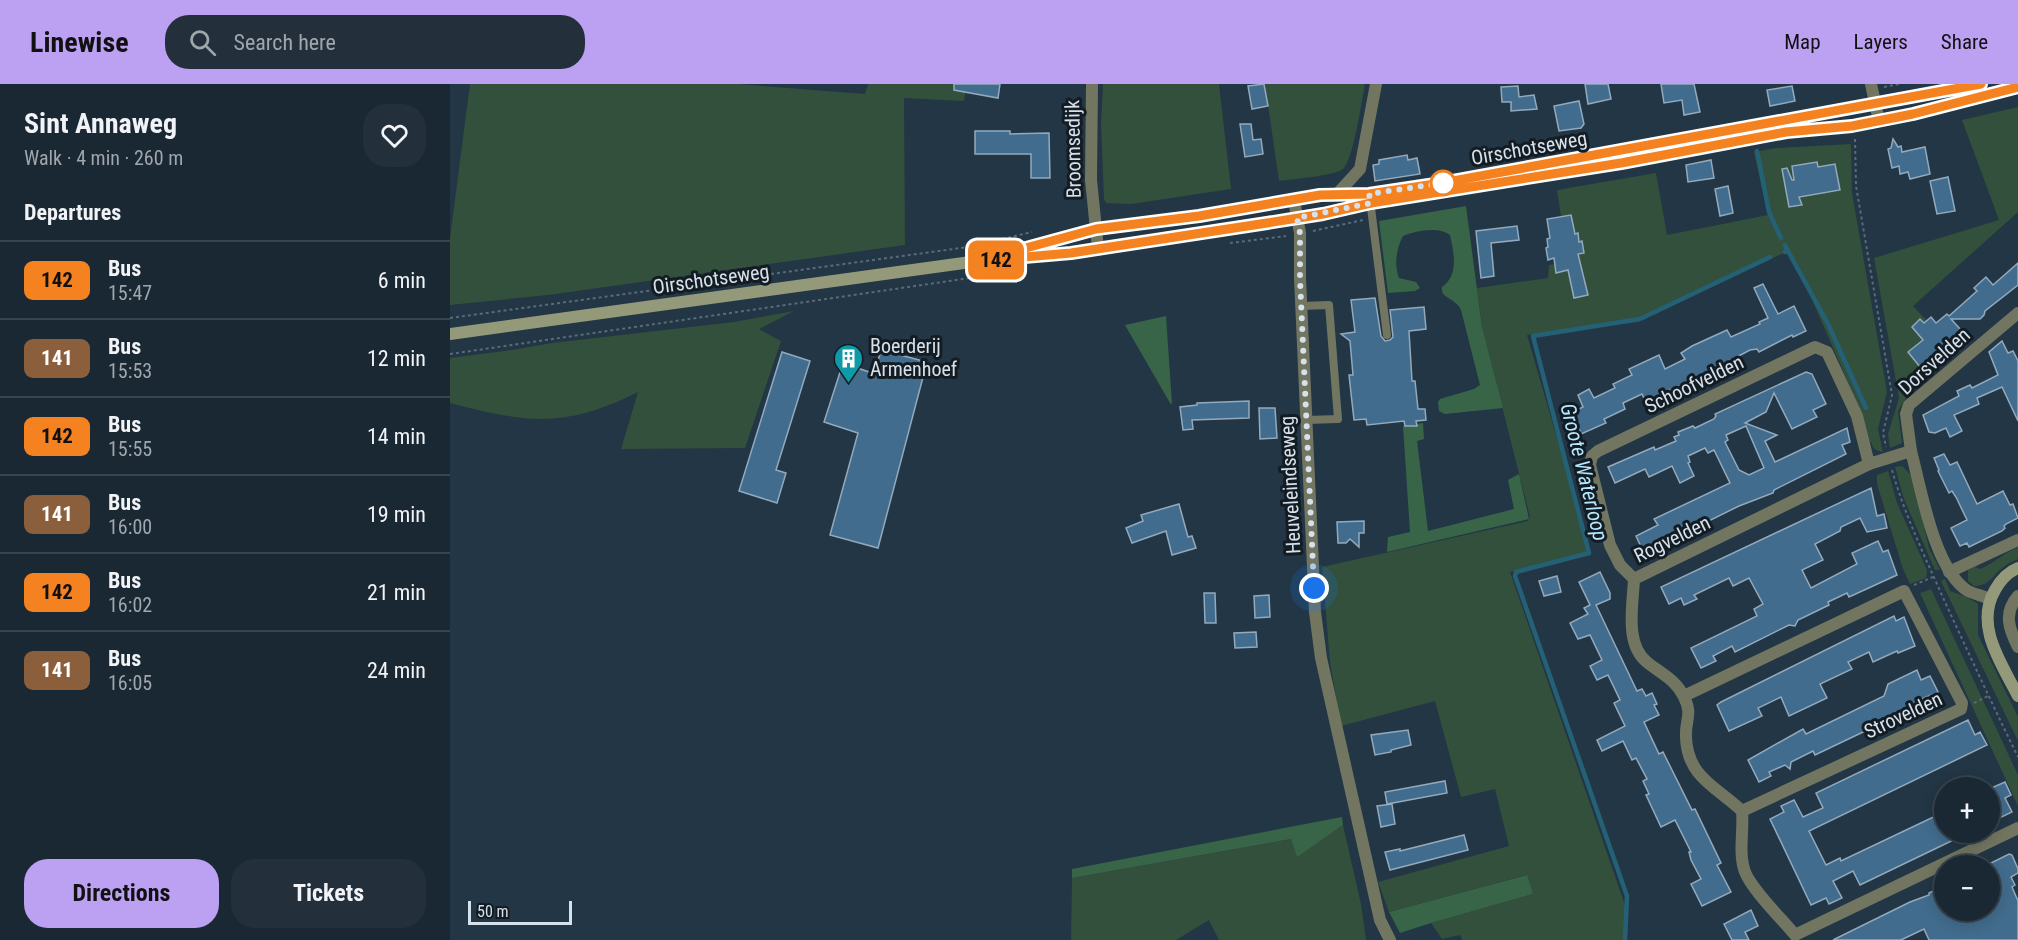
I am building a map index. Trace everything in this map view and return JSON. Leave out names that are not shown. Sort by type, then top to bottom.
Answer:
[{"type":"main road","name":"Oirschotseweg","points":[[450,334],[978,261],[1098,249],[1297,218],[1370,199],[1531,167],[1981,84]]},
{"type":"main road","name":"Oirschotseweg","points":[[978,261],[1096,229],[1199,216],[1338,194],[1370,199],[1621,163],[1786,132],[1879,121],[2018,87]]},
{"type":"main road","points":[[2018,568],[1999,583],[1990,599],[1986,615],[1989,636],[2018,696]]},
{"type":"street","name":"Broomsedijk","points":[[1092,84],[1090,180],[1098,249]]},
{"type":"street","points":[[1338,194],[1360,169],[1376,84]]},
{"type":"street","points":[[1870,84],[1879,121]]},
{"type":"street","name":"Heuveleindseweg","points":[[1294,200],[1300,233],[1301,306],[1315,612],[1320,658],[1380,920],[1390,940]]},
{"type":"street","name":"Dorsvelden","points":[[1911,451],[1906,414],[1910,405],[2018,315]]},
{"type":"street","name":"Schoofvelden","points":[[1634,579],[1620,565],[1610,545],[1590,465],[1592,456],[1598,451],[1815,347],[1827,352],[1857,416],[1869,464]]},
{"type":"street","points":[[1911,451],[1936,547],[1949,572],[1967,590],[1990,599]]},
{"type":"street","name":"Rogvelden","points":[[1684,696],[1676,682],[1645,661],[1635,645],[1632,625],[1634,579],[1869,464],[1911,451]]},
{"type":"street","points":[[1949,572],[2018,540]]},
{"type":"street","points":[[1904,591],[1684,696],[1690,710],[1686,737],[1692,764],[1707,784],[1728,797],[1742,811],[1744,828],[1742,853],[1745,873],[1791,938],[2018,828]]},
{"type":"street","name":"Strovelden","points":[[1742,811],[1961,710],[1962,703],[1904,591]]},
{"type":"street","points":[[2018,596],[2007,617],[2018,647]]},
{"type":"street","points":[[1377,940],[1380,920]]},
{"type":"lane","points":[[1370,199],[1388,335]]},
{"type":"lane","points":[[1301,306],[1329,305],[1338,419],[1306,420]]},
{"type":"path","name":"Oirschotseweg","points":[[450,318],[920,254]]},
{"type":"path","name":"Oirschotseweg","points":[[450,354],[943,282]]},
{"type":"path","points":[[1904,591],[1934,576],[1949,572]]},
{"type":"green space","points":[[470,84],[738,84],[865,94],[868,84],[967,84],[964,101],[904,98],[905,245],[548,295],[450,305],[450,238]]},
{"type":"green space","points":[[1103,84],[1219,84],[1231,189],[1131,204],[1106,203],[1101,124]]},
{"type":"green space","points":[[1265,84],[1365,84],[1354,143],[1343,169],[1322,175],[1279,181]]},
{"type":"green space","points":[[2018,107],[2018,212],[1913,306],[1956,352],[1911,390],[1898,411],[1902,443],[1890,448],[1888,434],[1899,398],[1874,258],[1999,220],[1962,120]]},
{"type":"green space","points":[[1851,144],[1852,193],[1887,392],[1878,429],[1883,452],[1875,449],[1871,442],[1868,443],[1862,414],[1803,279],[1788,251],[1638,322],[1527,335],[1591,555],[1510,572],[1625,905],[1626,940],[1462,940],[1460,935],[1442,939],[1431,923],[1533,894],[1526,875],[1389,912],[1378,882],[1509,846],[1495,789],[1461,797],[1435,701],[1341,726],[1330,662],[1322,567],[1528,521],[1530,517],[1482,327],[1477,288],[1548,278],[1549,265],[1568,262],[1557,190],[1656,173],[1667,235],[1768,215],[1754,152],[1776,148]]},
{"type":"green space","points":[[1466,206],[1482,327],[1503,408],[1445,414],[1439,411],[1440,399],[1480,385],[1461,310],[1442,291],[1442,287],[1451,276],[1454,264],[1450,235],[1433,230],[1403,236],[1397,257],[1399,278],[1416,282],[1420,288],[1415,291],[1388,293],[1379,221]]},
{"type":"green space","points":[[794,311],[759,329],[781,341],[745,448],[621,449],[638,392],[588,412],[545,419],[501,415],[450,403],[450,358],[552,343],[734,322]]},
{"type":"green space","points":[[1166,316],[1172,404],[1125,325]]},
{"type":"green space","points":[[1423,423],[1424,439],[1417,441],[1428,531],[1514,509],[1508,480],[1519,474],[1529,519],[1387,552],[1388,537],[1410,532],[1403,426]]},
{"type":"green space","points":[[1902,466],[1912,476],[1929,548],[1940,570],[1935,570],[1904,499],[1895,467]]},
{"type":"green space","points":[[1888,471],[1897,503],[1927,570],[1926,578],[1910,584],[1903,569],[1877,484],[1877,475]]},
{"type":"green space","points":[[2018,547],[2018,559],[2000,569],[1988,582],[1974,586],[1968,581],[1968,570],[1975,567],[1981,569]]},
{"type":"green space","points":[[1945,579],[1950,591],[1978,604],[1978,635],[2018,717],[2018,741],[1941,581]]},
{"type":"green space","points":[[1931,589],[2018,775],[2018,806],[1920,593]]},
{"type":"green space","points":[[1342,817],[1343,825],[1297,857],[1291,839],[1072,878],[1072,869]]},
{"type":"green space","points":[[1343,825],[1361,904],[1366,940],[1219,940],[1209,920],[1176,940],[1071,940],[1072,878],[1291,839],[1297,856]]},
{"type":"green space","points":[[1527,875],[1533,894],[1400,933],[1389,912]]},
{"type":"building","points":[[954,84],[1000,84],[998,98],[954,90]]},
{"type":"building","points":[[1264,84],[1268,106],[1252,109],[1248,86]]},
{"type":"building","points":[[1585,84],[1608,84],[1611,99],[1588,104]]},
{"type":"building","points":[[1661,84],[1694,84],[1700,112],[1684,115],[1682,100],[1664,103]]},
{"type":"building","points":[[1518,86],[1519,97],[1534,95],[1537,109],[1511,111],[1511,102],[1502,102],[1501,87]]},
{"type":"building","points":[[1792,86],[1795,101],[1770,106],[1767,90]]},
{"type":"building","points":[[1579,101],[1584,124],[1581,128],[1559,131],[1554,106]]},
{"type":"building","points":[[1240,124],[1251,124],[1253,140],[1261,139],[1263,154],[1245,157]]},
{"type":"building","points":[[975,131],[1010,131],[1010,134],[1049,133],[1050,178],[1031,178],[1031,154],[975,154]]},
{"type":"building","points":[[1893,139],[1898,147],[1901,146],[1902,152],[1925,147],[1930,174],[1910,179],[1908,172],[1900,174],[1899,166],[1892,168],[1888,149],[1891,148]]},
{"type":"building","points":[[1407,155],[1408,160],[1417,158],[1420,174],[1375,181],[1373,165],[1379,164],[1379,160]]},
{"type":"building","points":[[1711,160],[1714,178],[1688,182],[1686,165]]},
{"type":"building","points":[[1817,162],[1818,167],[1835,164],[1840,190],[1799,197],[1802,205],[1789,207],[1782,169],[1787,168],[1794,180],[1792,166]]},
{"type":"building","points":[[1948,177],[1955,211],[1937,214],[1930,181]]},
{"type":"building","points":[[1728,186],[1733,213],[1720,216],[1715,189]]},
{"type":"building","points":[[1571,215],[1575,234],[1578,233],[1579,242],[1582,241],[1584,253],[1578,254],[1588,295],[1574,298],[1568,270],[1556,273],[1554,258],[1548,260],[1546,248],[1548,247],[1547,239],[1550,238],[1547,219]]},
{"type":"building","points":[[1517,226],[1519,240],[1491,243],[1494,276],[1481,278],[1476,231]]},
{"type":"building","points":[[2018,263],[2018,285],[1985,311],[1980,319],[1951,319],[1961,330],[1920,367],[1908,352],[1923,340],[1912,327],[1920,319],[1924,323],[1931,317],[1936,323],[1947,314],[1949,316],[1977,291],[1974,288],[1986,277],[1993,285]]},
{"type":"building","points":[[1763,284],[1778,314],[1794,306],[1806,331],[1793,337],[1792,335],[1759,352],[1757,349],[1750,350],[1729,361],[1730,365],[1702,378],[1703,380],[1686,388],[1684,384],[1660,394],[1661,398],[1647,405],[1642,394],[1623,403],[1625,409],[1604,419],[1606,423],[1581,434],[1573,412],[1583,407],[1578,395],[1589,389],[1594,398],[1615,388],[1613,384],[1632,375],[1629,369],[1659,355],[1665,369],[1685,359],[1681,353],[1692,346],[1727,330],[1731,337],[1760,324],[1759,322],[1768,318],[1754,288]]},
{"type":"building","points":[[1375,298],[1381,336],[1385,341],[1393,337],[1390,310],[1424,307],[1426,329],[1409,331],[1412,381],[1415,381],[1418,409],[1425,409],[1426,420],[1416,421],[1417,426],[1405,426],[1404,421],[1367,425],[1366,419],[1354,420],[1349,375],[1353,375],[1350,341],[1341,334],[1355,332],[1351,300]]},
{"type":"building","points":[[2002,341],[2008,353],[2013,351],[2018,361],[2018,421],[2002,387],[1977,398],[1979,404],[1954,415],[1962,431],[1950,437],[1946,428],[1935,433],[1929,432],[1923,415],[1959,396],[1957,391],[1970,385],[1972,388],[1998,375],[1989,352]]},
{"type":"building","points":[[881,350],[927,362],[878,548],[830,535],[858,433],[824,422],[843,363],[869,372],[873,378]]},
{"type":"building","points":[[782,352],[810,361],[776,470],[786,473],[777,503],[739,491]]},
{"type":"building","points":[[1806,372],[1812,374],[1826,404],[1813,410],[1817,417],[1792,429],[1774,393],[1766,412],[1745,423],[1777,435],[1765,441],[1775,462],[1847,428],[1850,442],[1842,445],[1846,454],[1774,490],[1773,493],[1739,506],[1644,553],[1636,536],[1658,525],[1654,519],[1730,483],[1714,450],[1708,453],[1705,448],[1688,456],[1690,462],[1688,463],[1694,476],[1680,483],[1672,466],[1649,477],[1645,469],[1615,483],[1608,467],[1654,447],[1655,450],[1676,441],[1674,437],[1679,435],[1678,432],[1693,426],[1695,428],[1714,419],[1715,414]],"holes":[[[1746,426],[1764,468],[1749,475],[1739,470],[1725,442],[1728,440],[1726,435]]]},
{"type":"building","points":[[1249,401],[1249,418],[1192,420],[1193,429],[1183,430],[1180,407],[1197,405],[1197,403]]},
{"type":"building","points":[[1259,408],[1275,408],[1277,438],[1260,439]]},
{"type":"building","points":[[1944,454],[1950,465],[1957,462],[1977,504],[2003,491],[2010,505],[2013,504],[2018,518],[2006,524],[2002,531],[1969,547],[1967,543],[1960,546],[1951,528],[1967,520],[1956,497],[1952,491],[1949,493],[1938,471],[1934,458]]},
{"type":"building","points":[[1871,488],[1877,516],[1884,514],[1887,528],[1867,532],[1860,518],[1841,527],[1840,531],[1815,544],[1823,560],[1802,570],[1811,588],[1857,564],[1852,553],[1878,541],[1883,552],[1888,550],[1897,575],[1849,597],[1847,593],[1828,602],[1829,605],[1798,620],[1795,626],[1789,625],[1735,652],[1732,646],[1713,656],[1716,661],[1701,668],[1691,648],[1757,616],[1754,609],[1763,604],[1749,578],[1733,586],[1729,578],[1694,595],[1697,599],[1684,605],[1681,598],[1669,604],[1661,587]]},
{"type":"building","points":[[1179,504],[1188,537],[1192,536],[1196,548],[1172,555],[1166,531],[1132,543],[1126,528],[1143,521],[1141,515]]},
{"type":"building","points":[[1364,521],[1364,533],[1359,533],[1359,547],[1350,539],[1346,543],[1338,543],[1337,522]]},
{"type":"building","points":[[1600,572],[1610,593],[1610,599],[1596,605],[1637,691],[1642,689],[1646,696],[1652,693],[1659,715],[1644,722],[1659,754],[1663,752],[1692,810],[1695,809],[1721,863],[1717,865],[1731,892],[1702,906],[1691,884],[1701,879],[1691,860],[1689,852],[1691,852],[1675,820],[1661,827],[1646,795],[1649,794],[1643,781],[1647,779],[1636,758],[1632,760],[1623,741],[1602,751],[1597,740],[1625,726],[1614,703],[1620,700],[1608,675],[1597,680],[1590,666],[1602,660],[1590,635],[1578,639],[1570,623],[1588,614],[1584,608],[1590,605],[1579,582]]},
{"type":"building","points":[[1557,576],[1561,592],[1544,596],[1539,581]]},
{"type":"building","points":[[1204,593],[1215,593],[1216,623],[1205,623]]},
{"type":"building","points":[[1269,595],[1270,617],[1255,618],[1254,596]]},
{"type":"building","points":[[1894,616],[1896,621],[1904,617],[1915,646],[1873,662],[1869,652],[1848,662],[1852,669],[1820,684],[1827,698],[1789,716],[1781,697],[1758,708],[1762,716],[1729,731],[1717,705],[1721,702]]},
{"type":"building","points":[[1256,632],[1257,647],[1235,648],[1234,633]]},
{"type":"building","points":[[1917,670],[1921,680],[1930,676],[1938,692],[1922,699],[1923,703],[1884,724],[1884,722],[1815,755],[1813,751],[1791,762],[1790,769],[1785,765],[1769,772],[1771,776],[1759,782],[1748,760],[1803,729],[1806,734],[1884,696],[1888,684]]},
{"type":"building","points":[[1968,720],[1975,735],[1980,732],[1987,745],[1809,831],[1826,865],[1840,858],[1841,861],[1934,817],[1934,843],[1947,843],[1860,885],[1853,871],[1833,881],[1842,898],[1829,904],[1826,898],[1811,905],[1770,819],[1784,812],[1781,806],[1794,800],[1803,817],[1823,808],[1816,793]]},
{"type":"building","points":[[1408,730],[1411,745],[1375,755],[1371,735]]},
{"type":"building","points":[[1445,781],[1447,793],[1387,804],[1385,792]]},
{"type":"building","points":[[2005,782],[2011,795],[2005,798],[2012,812],[2000,818],[2000,784]]},
{"type":"building","points":[[1392,804],[1395,824],[1381,827],[1377,806]]},
{"type":"building","points":[[1464,835],[1468,850],[1390,870],[1385,852],[1400,849],[1400,851]]},
{"type":"building","points":[[2012,855],[2018,869],[2018,873],[2011,877],[2015,885],[2012,887],[2018,901],[2018,940],[1929,940],[1924,929],[1901,940],[1833,940],[1934,891],[1934,921],[2000,921],[2000,858]]},
{"type":"building","points":[[1751,910],[1758,926],[1745,932],[1749,940],[1732,940],[1724,924]]},
{"type":"waterway","name":"Groote Waterloop","points":[[1757,151],[1769,212],[1781,238]]},
{"type":"waterway","name":"Groote Waterloop","points":[[1785,245],[1788,251],[1785,252]]},
{"type":"waterway","points":[[1788,251],[1828,324],[1866,408]]},
{"type":"waterway","name":"Groote Waterloop","points":[[1625,940],[1627,896],[1515,576],[1516,572],[1589,553],[1533,336],[1640,319],[1770,257]]},
{"type":"bus line","name":"142","points":[[1981,84],[1442,183],[1369,194],[1320,195],[1199,216],[1096,229],[978,261],[1071,253],[1267,223],[1371,203],[1621,163],[1786,132],[1852,126],[1913,114],[2018,87]]},
{"type":"place","name":"Boerderij Armenhoef","points":[[849,384]]},
{"type":"route","points":[[1314,588],[1300,279],[1300,233],[1297,218],[1371,203],[1369,194],[1443,183]]}]
